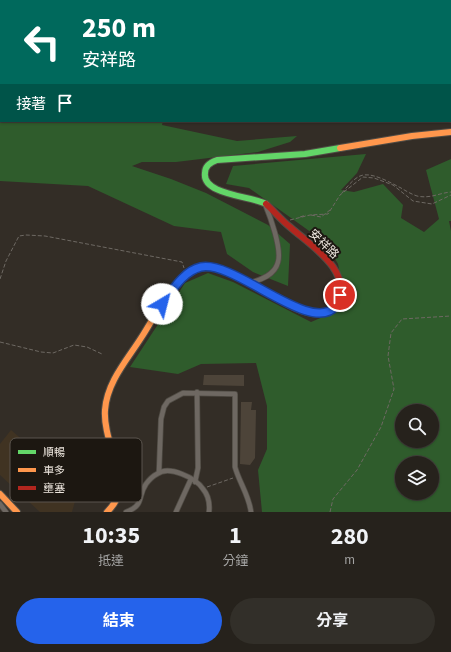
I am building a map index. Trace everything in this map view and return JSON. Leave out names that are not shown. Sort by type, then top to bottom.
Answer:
[{"type":"street","name":"安祥路","points":[[109,438],[106,428],[105,410],[107,398],[112,385],[162,304],[180,280],[187,274],[200,267],[209,266],[232,274],[294,306],[318,314],[329,311],[337,305],[341,291],[337,274],[332,265],[324,256],[265,204],[250,197],[216,190],[204,177],[207,165],[217,160],[305,154],[412,136],[451,132]]},
{"type":"street","points":[[250,283],[263,280],[272,272],[278,262],[278,247],[265,204]]},
{"type":"street","points":[[159,472],[161,419],[164,407],[168,401],[183,392],[235,394],[235,467],[238,477],[248,497],[251,512]]},
{"type":"street","points":[[195,482],[198,468],[197,392]]},
{"type":"street","points":[[142,496],[145,485],[159,472],[173,470],[191,479],[203,488],[210,502],[209,512]]},
{"type":"street","points":[[176,512],[191,479]]},
{"type":"street","points":[[0,494],[17,512]]},
{"type":"street","name":"安祥路","points":[[110,511],[115,502]]},
{"type":"street","points":[[126,512],[134,509],[140,502]]},
{"type":"street","points":[[0,504],[6,512]]},
{"type":"path","points":[[286,222],[307,215],[321,217],[330,210],[348,185],[360,176],[369,175],[383,179],[410,194],[420,196],[433,197],[451,192]]},
{"type":"path","points":[[286,222],[310,215],[328,214],[340,195],[363,177],[374,178],[393,185],[413,201],[432,204],[451,196]]},
{"type":"path","points":[[0,279],[6,261],[19,236],[26,235],[45,236],[182,262],[187,274]]},
{"type":"path","points":[[330,512],[333,499],[357,470],[381,426],[394,389],[388,356],[391,333],[402,319],[451,316]]},
{"type":"path","points":[[0,342],[41,352],[53,353],[74,345],[87,347],[102,354]]},
{"type":"path","points":[[203,488],[238,477]]},
{"type":"shaded area","points":[[11,430],[20,438],[10,438],[10,484],[0,475],[0,444]]},
{"type":"shaded area","points":[[29,502],[75,502],[72,512],[40,512]]},
{"type":"green space","points":[[0,122],[163,122],[162,125],[237,141],[297,136],[290,142],[258,152],[176,162],[142,162],[132,166],[206,193],[268,225],[290,244],[288,286],[253,272],[227,254],[221,232],[174,226],[88,186],[0,181]]},
{"type":"green space","points":[[366,154],[357,173],[341,190],[354,192],[383,184],[403,205],[401,218],[424,232],[439,219],[426,170],[451,159],[451,221],[449,221],[451,231],[451,512],[262,512],[258,470],[267,449],[267,406],[256,363],[201,364],[178,374],[130,367],[185,283],[208,273],[233,282],[311,322],[337,311],[344,294],[338,264],[326,243],[249,188],[226,184],[233,166]]},
{"type":"building","points":[[204,375],[244,375],[244,386],[203,385]]},
{"type":"building","points":[[241,402],[252,402],[251,410],[256,410],[255,458],[250,465],[240,464]]},
{"type":"traffic: fast","points":[[266,204],[229,194],[211,186],[206,180],[205,171],[207,166],[217,160],[305,154],[340,148]]},
{"type":"traffic: slow","points":[[340,148],[412,136],[451,132]]},
{"type":"traffic: slow","points":[[109,438],[105,421],[105,410],[110,390],[118,372],[169,293],[185,276],[198,268]]},
{"type":"traffic: slow","points":[[0,494],[17,512]]},
{"type":"traffic: slow","points":[[107,512],[115,502]]},
{"type":"traffic: jam","points":[[198,268],[211,267],[225,271],[303,311],[322,314],[334,308],[341,292],[340,281],[335,270],[318,251],[266,204]]},
{"type":"route","points":[[162,304],[180,280],[187,274],[200,267],[209,266],[232,274],[294,306],[318,314],[329,311],[335,307],[340,295]]}]
